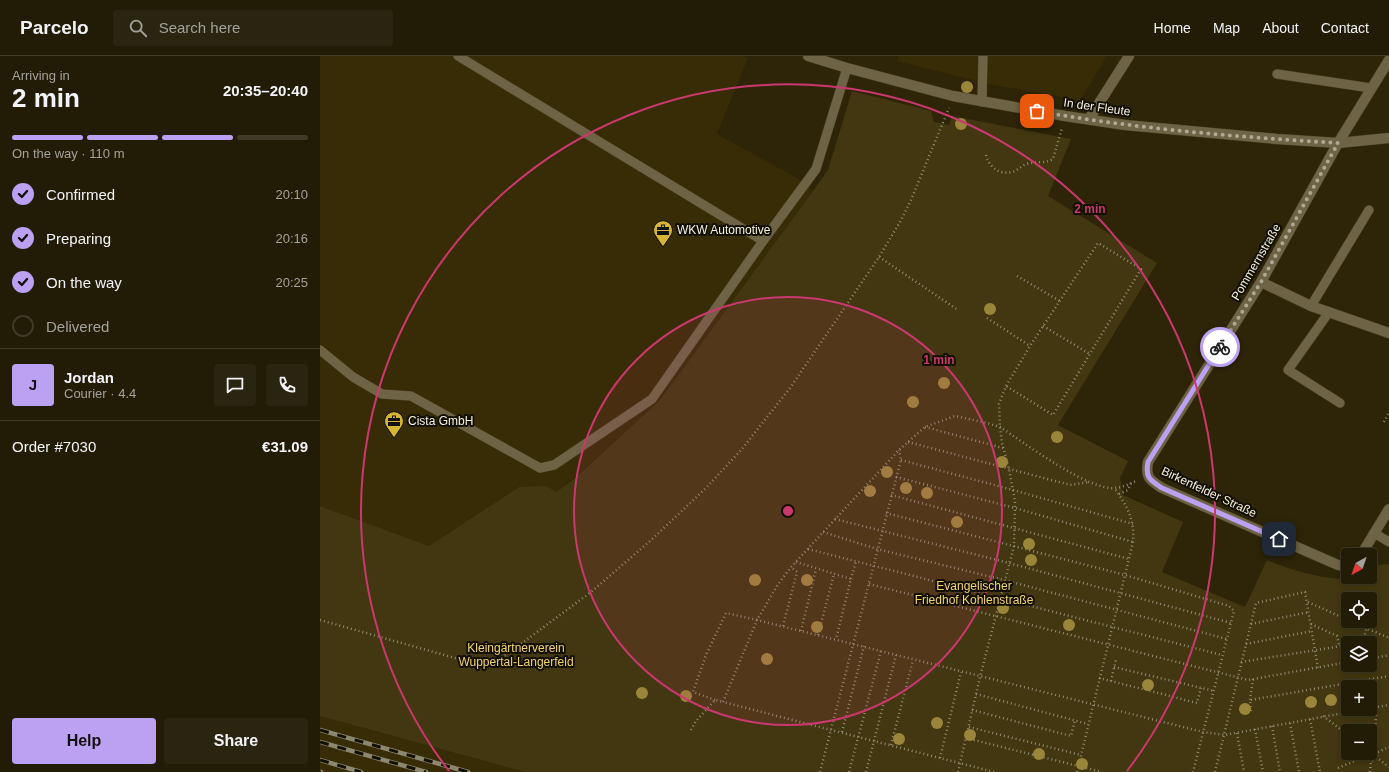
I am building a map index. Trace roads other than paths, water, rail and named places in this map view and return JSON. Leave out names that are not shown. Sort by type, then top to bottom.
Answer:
[{"type":"street","name":"In der Fleute","points":[[808,56],[953,96],[1125,125],[1338,143],[1389,138]]},
{"type":"street","points":[[1089,119],[1129,56]]},
{"type":"street","name":"Pommernstraße","points":[[1148,477],[1148,462],[1261,282],[1338,143],[1389,60]]},
{"type":"street","points":[[1261,282],[1311,306],[1389,333]]},
{"type":"street","name":"Birkenfelder Straße","points":[[1148,477],[1152,482],[1162,488],[1341,565]]},
{"type":"street","points":[[1365,548],[1389,509]]},
{"type":"lane","points":[[458,56],[763,241]]},
{"type":"lane","points":[[982,102],[983,56]]},
{"type":"lane","points":[[320,350],[353,377],[382,394],[411,396],[540,468],[554,465],[652,399],[763,241],[816,169],[847,68]]},
{"type":"lane","points":[[1276,74],[1371,88]]},
{"type":"lane","points":[[1311,306],[1369,210]]},
{"type":"lane","points":[[1329,312],[1288,370],[1340,403]]},
{"type":"lane","points":[[1374,533],[1389,542]]},
{"type":"railway","points":[[320,730],[468,772]]},
{"type":"railway","points":[[320,742],[426,772]]},
{"type":"railway","points":[[320,760],[361,772]]},
{"type":"place","name":"WKW Automotive","points":[[663,247]]},
{"type":"place","name":"Cista GmbH","points":[[394,438]]},
{"type":"park label","name":"Evangelischer Friedhof Kohlenstraße","points":[[974,593]]},
{"type":"park label","name":"Kleingärtnerverein Wuppertal-Langerfeld","points":[[516,655]]}]
